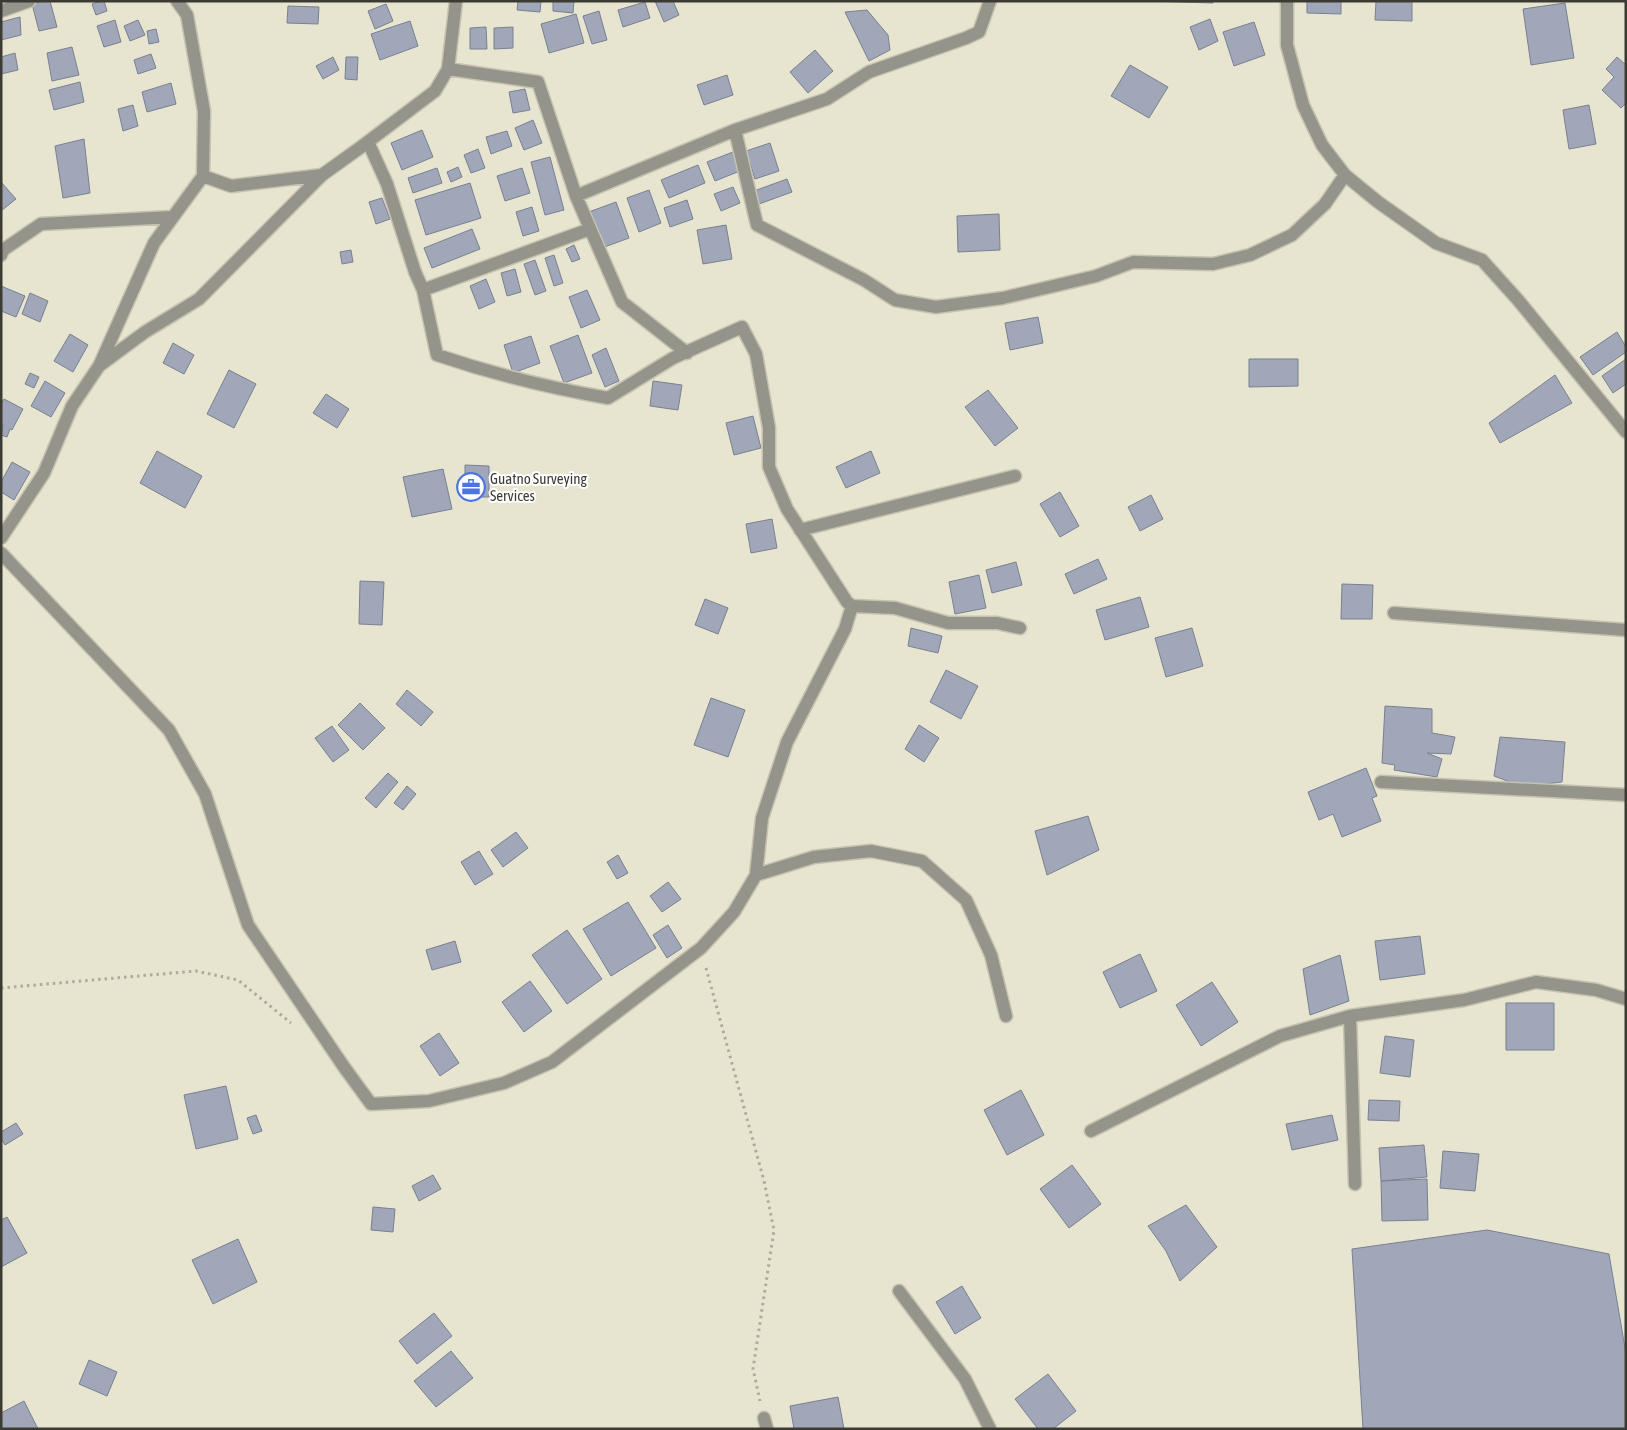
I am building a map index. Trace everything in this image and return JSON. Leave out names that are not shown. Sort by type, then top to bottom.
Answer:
[{"type":"street","points":[[1,11],[29,1]]},
{"type":"street","points":[[1,538],[44,473],[72,406],[99,366],[154,243],[203,176],[204,111],[187,15],[177,1]]},
{"type":"street","points":[[99,366],[144,332],[199,299],[322,175],[435,91],[448,69],[456,1]]},
{"type":"street","points":[[576,196],[735,130],[828,99],[868,72],[979,32],[990,1]]},
{"type":"street","points":[[1287,1],[1287,45],[1303,105],[1322,145],[1345,175],[1378,202],[1436,243],[1482,260],[1518,300],[1626,432]]},
{"type":"street","points":[[448,69],[538,82],[576,196],[622,302],[687,352]]},
{"type":"street","points":[[735,130],[757,225],[864,280],[895,300],[936,307],[1003,298],[1096,276],[1133,262],[1213,264],[1250,255],[1292,235],[1325,204],[1345,175]]},
{"type":"street","points":[[362,147],[368,142],[386,184],[415,272],[423,290],[437,355],[467,365],[564,390],[608,398],[674,358],[742,327],[756,354],[769,428],[769,468],[787,509],[847,602],[852,606],[895,608],[948,623],[997,623],[1020,628]]},
{"type":"street","points":[[203,176],[231,186],[322,175]]},
{"type":"street","points":[[1,255],[3,250],[41,224],[172,217]]},
{"type":"street","points":[[423,290],[590,229]]},
{"type":"street","points":[[800,530],[1015,476]]},
{"type":"street","points":[[1,553],[170,730],[205,794],[248,925],[371,1104],[429,1101],[504,1083],[552,1062],[701,948],[734,912],[756,875],[762,818],[787,742],[845,629],[852,606]]},
{"type":"street","points":[[1394,613],[1626,630]]},
{"type":"street","points":[[1381,782],[1626,794]]},
{"type":"street","points":[[756,875],[814,857],[871,851],[922,861],[966,900],[991,955],[1006,1016]]},
{"type":"street","points":[[1091,1131],[1280,1036],[1350,1016],[1464,1000],[1536,982],[1596,990],[1626,999]]},
{"type":"street","points":[[1350,1016],[1355,1184]]},
{"type":"street","points":[[899,1291],[964,1379],[990,1429]]},
{"type":"path","points":[[701,948],[764,1181],[774,1230],[753,1369],[765,1424]]},
{"type":"path","points":[[1,988],[196,971],[238,980],[291,1023]]},
{"type":"building","points":[[50,1],[57,27],[39,31],[32,4]]},
{"type":"building","points":[[104,1],[107,11],[96,15],[92,4]]},
{"type":"building","points":[[518,1],[541,1],[540,12],[517,10]]},
{"type":"building","points":[[553,1],[574,1],[573,13],[553,11]]},
{"type":"building","points":[[655,1],[673,1],[679,15],[664,22]]},
{"type":"building","points":[[1149,1],[1213,1],[1213,3]]},
{"type":"building","points":[[1307,1],[1341,1],[1341,14],[1307,13]]},
{"type":"building","points":[[1376,1],[1412,1],[1412,21],[1375,20]]},
{"type":"building","points":[[645,2],[650,18],[623,27],[618,10]]},
{"type":"building","points":[[1565,3],[1574,58],[1531,65],[1523,9]]},
{"type":"building","points":[[386,4],[393,21],[375,29],[368,11]]},
{"type":"building","points":[[288,6],[319,7],[318,24],[287,23]]},
{"type":"building","points":[[867,10],[888,35],[890,50],[869,61],[845,12]]},
{"type":"building","points":[[599,11],[607,40],[592,44],[583,16]]},
{"type":"building","points":[[576,14],[584,43],[549,53],[541,24]]},
{"type":"building","points":[[20,17],[21,35],[1,40],[1,22]]},
{"type":"building","points":[[1210,19],[1218,41],[1199,50],[1190,27]]},
{"type":"building","points":[[115,20],[121,42],[104,47],[97,26]]},
{"type":"building","points":[[138,20],[145,35],[130,41],[124,26]]},
{"type":"building","points":[[410,21],[418,46],[380,60],[371,34]]},
{"type":"building","points":[[1254,22],[1265,55],[1234,66],[1223,32]]},
{"type":"building","points":[[486,27],[487,49],[470,49],[470,28]]},
{"type":"building","points":[[513,27],[513,48],[494,49],[494,28]]},
{"type":"building","points":[[156,29],[159,42],[149,44],[147,31]]},
{"type":"building","points":[[72,47],[79,75],[52,81],[47,53]]},
{"type":"building","points":[[815,50],[833,71],[808,93],[790,72]]},
{"type":"building","points":[[15,53],[18,70],[1,74],[1,57]]},
{"type":"building","points":[[151,54],[156,68],[138,74],[134,60]]},
{"type":"building","points":[[333,57],[339,70],[323,79],[316,66]]},
{"type":"building","points":[[346,57],[358,57],[357,80],[345,79]]},
{"type":"building","points":[[1617,57],[1626,65],[1626,103],[1621,108],[1602,90],[1614,77],[1606,69]]},
{"type":"building","points":[[1130,65],[1168,87],[1149,118],[1111,96]]},
{"type":"building","points":[[727,75],[733,95],[704,105],[697,85]]},
{"type":"building","points":[[80,82],[84,102],[54,110],[49,90]]},
{"type":"building","points":[[171,83],[176,104],[147,112],[142,92]]},
{"type":"building","points":[[525,89],[530,110],[513,113],[509,92]]},
{"type":"building","points":[[133,105],[138,126],[123,131],[118,109]]},
{"type":"building","points":[[1589,105],[1596,144],[1569,149],[1563,110]]},
{"type":"building","points":[[533,120],[542,143],[524,150],[515,128]]},
{"type":"building","points":[[422,130],[433,157],[402,170],[391,143]]},
{"type":"building","points":[[507,131],[512,146],[491,154],[486,137]]},
{"type":"building","points":[[84,139],[90,193],[63,198],[55,146]]},
{"type":"building","points":[[770,143],[779,171],[755,179],[746,151]]},
{"type":"building","points":[[478,149],[485,168],[471,173],[464,155]]},
{"type":"building","points":[[733,152],[740,171],[715,181],[707,162]]},
{"type":"building","points":[[550,157],[564,210],[545,215],[531,162]]},
{"type":"building","points":[[698,165],[705,183],[669,198],[661,180]]},
{"type":"building","points":[[458,167],[462,177],[451,182],[447,172]]},
{"type":"building","points":[[437,168],[442,183],[413,193],[408,178]]},
{"type":"building","points":[[522,168],[530,193],[505,201],[497,176]]},
{"type":"building","points":[[787,179],[792,192],[759,204],[754,191]]},
{"type":"building","points":[[1,182],[16,199],[1,211]]},
{"type":"building","points":[[470,183],[481,218],[426,235],[415,200]]},
{"type":"building","points":[[733,187],[740,203],[721,211],[714,194]]},
{"type":"building","points":[[649,190],[661,223],[639,232],[627,198]]},
{"type":"building","points":[[382,198],[390,219],[376,224],[369,202]]},
{"type":"building","points":[[687,200],[693,219],[670,227],[664,208]]},
{"type":"building","points":[[616,202],[629,238],[599,249],[586,213]]},
{"type":"building","points":[[532,207],[539,231],[523,236],[516,212]]},
{"type":"building","points":[[999,214],[1000,250],[958,252],[957,216]]},
{"type":"building","points":[[726,225],[732,259],[703,264],[697,230]]},
{"type":"building","points":[[472,229],[480,249],[432,268],[424,248]]},
{"type":"building","points":[[574,245],[580,259],[572,262],[566,249]]},
{"type":"building","points":[[351,250],[353,262],[342,264],[340,252]]},
{"type":"building","points":[[554,255],[563,283],[554,286],[545,258]]},
{"type":"building","points":[[535,260],[546,291],[535,295],[524,264]]},
{"type":"building","points":[[515,269],[521,292],[507,296],[501,273]]},
{"type":"building","points":[[486,279],[495,302],[479,309],[470,286]]},
{"type":"building","points":[[1,286],[25,296],[16,317],[1,311]]},
{"type":"building","points":[[587,290],[600,320],[581,328],[569,297]]},
{"type":"building","points":[[30,293],[48,301],[40,322],[22,314]]},
{"type":"building","points":[[1038,317],[1043,343],[1010,350],[1005,323]]},
{"type":"building","points":[[1617,332],[1626,347],[1626,352],[1593,375],[1580,357]]},
{"type":"building","points":[[70,334],[88,345],[73,372],[54,361]]},
{"type":"building","points":[[578,335],[592,373],[564,383],[550,346]]},
{"type":"building","points":[[531,336],[540,363],[513,373],[504,345]]},
{"type":"building","points":[[173,343],[194,355],[184,374],[163,363]]},
{"type":"building","points":[[606,348],[619,381],[605,387],[592,355]]},
{"type":"building","points":[[1249,359],[1298,359],[1298,386],[1249,387]]},
{"type":"building","points":[[1626,359],[1626,384],[1613,393],[1602,376]]},
{"type":"building","points":[[229,370],[256,384],[234,428],[207,414]]},
{"type":"building","points":[[30,373],[39,377],[34,388],[25,384]]},
{"type":"building","points":[[1555,375],[1572,403],[1500,443],[1489,423]]},
{"type":"building","points":[[45,381],[65,393],[51,417],[31,406]]},
{"type":"building","points":[[653,381],[682,385],[678,410],[650,406]]},
{"type":"building","points":[[988,390],[1018,428],[995,446],[965,407]]},
{"type":"building","points":[[326,394],[349,409],[337,428],[313,413]]},
{"type":"building","points":[[4,399],[23,409],[7,437],[1,435],[3,425],[1,425],[1,404]]},
{"type":"building","points":[[753,416],[761,448],[734,455],[726,423]]},
{"type":"building","points":[[157,451],[202,476],[185,508],[140,483]]},
{"type":"building","points":[[871,451],[880,473],[846,488],[836,467]]},
{"type":"building","points":[[12,462],[30,472],[14,500],[1,492],[1,482]]},
{"type":"building","points":[[465,465],[489,466],[489,497],[465,497]]},
{"type":"building","points":[[443,469],[452,509],[412,517],[403,477]]},
{"type":"building","points":[[1060,492],[1079,526],[1060,537],[1040,504]]},
{"type":"building","points":[[1151,495],[1163,519],[1140,531],[1128,507]]},
{"type":"building","points":[[772,519],[777,548],[751,553],[746,524]]},
{"type":"building","points":[[1098,559],[1107,579],[1074,594],[1065,574]]},
{"type":"building","points":[[1016,562],[1022,585],[992,593],[986,570]]},
{"type":"building","points":[[979,575],[986,608],[955,614],[949,582]]},
{"type":"building","points":[[360,581],[384,582],[382,625],[359,624]]},
{"type":"building","points":[[1342,584],[1373,585],[1372,619],[1341,619]]},
{"type":"building","points":[[1140,597],[1149,627],[1105,640],[1096,610]]},
{"type":"building","points":[[705,599],[728,608],[718,634],[695,625]]},
{"type":"building","points":[[911,628],[942,636],[938,653],[908,646]]},
{"type":"building","points":[[1192,628],[1203,666],[1166,677],[1155,638]]},
{"type":"building","points":[[946,670],[978,686],[961,719],[930,702]]},
{"type":"building","points":[[407,690],[433,712],[421,726],[396,704]]},
{"type":"building","points":[[711,698],[745,710],[728,757],[694,745]]},
{"type":"building","points":[[360,703],[385,728],[363,750],[338,725]]},
{"type":"building","points":[[1385,706],[1432,709],[1432,733],[1455,737],[1451,754],[1427,753],[1442,759],[1437,777],[1394,770],[1395,765],[1382,763]]},
{"type":"building","points":[[919,725],[939,738],[924,762],[905,749]]},
{"type":"building","points":[[332,726],[349,750],[333,762],[315,738]]},
{"type":"building","points":[[1500,737],[1565,742],[1562,782],[1536,785],[1510,782],[1494,776]]},
{"type":"building","points":[[1366,768],[1377,796],[1372,798],[1381,821],[1342,837],[1333,814],[1319,820],[1308,792]]},
{"type":"building","points":[[388,773],[398,782],[376,808],[365,798]]},
{"type":"building","points":[[407,786],[416,794],[403,810],[394,803]]},
{"type":"building","points":[[1088,816],[1099,850],[1047,875],[1035,831]]},
{"type":"building","points":[[516,832],[528,848],[503,867],[491,850]]},
{"type":"building","points":[[479,851],[493,874],[475,885],[461,862]]},
{"type":"building","points":[[618,855],[628,873],[617,879],[607,862]]},
{"type":"building","points":[[668,882],[681,899],[662,912],[650,896]]},
{"type":"building","points":[[628,902],[656,948],[611,976],[583,929]]},
{"type":"building","points":[[668,925],[682,948],[667,958],[653,935]]},
{"type":"building","points":[[567,930],[602,979],[567,1004],[532,955]]},
{"type":"building","points":[[1420,936],[1425,974],[1380,980],[1375,941]]},
{"type":"building","points":[[455,941],[461,962],[432,970],[426,950]]},
{"type":"building","points":[[1140,954],[1157,991],[1120,1008],[1103,972]]},
{"type":"building","points":[[1340,955],[1349,1001],[1310,1015],[1303,969]]},
{"type":"building","points":[[530,981],[552,1011],[524,1032],[502,1002]]},
{"type":"building","points":[[1212,982],[1238,1022],[1201,1046],[1176,1005]]},
{"type":"building","points":[[1506,1003],[1554,1003],[1554,1050],[1506,1050]]},
{"type":"building","points":[[439,1033],[459,1063],[440,1076],[420,1046]]},
{"type":"building","points":[[1385,1036],[1414,1040],[1410,1077],[1380,1073]]},
{"type":"building","points":[[226,1086],[238,1139],[196,1149],[184,1095]]},
{"type":"building","points":[[1021,1090],[1044,1135],[1007,1155],[984,1110]]},
{"type":"building","points":[[1369,1100],[1400,1101],[1399,1121],[1368,1120]]},
{"type":"building","points":[[256,1115],[262,1131],[253,1134],[247,1118]]},
{"type":"building","points":[[1332,1115],[1338,1140],[1292,1150],[1286,1124]]},
{"type":"building","points":[[16,1123],[23,1134],[5,1145],[1,1138],[1,1132]]},
{"type":"building","points":[[1424,1145],[1427,1177],[1381,1181],[1379,1148]]},
{"type":"building","points":[[1443,1151],[1479,1154],[1475,1191],[1440,1188]]},
{"type":"building","points":[[1072,1165],[1101,1204],[1069,1228],[1040,1189]]},
{"type":"building","points":[[433,1175],[441,1189],[419,1201],[412,1186]]},
{"type":"building","points":[[1427,1179],[1428,1220],[1382,1221],[1381,1181]]},
{"type":"building","points":[[1186,1205],[1217,1247],[1180,1281],[1166,1251],[1148,1226]]},
{"type":"building","points":[[373,1207],[395,1209],[393,1232],[371,1230]]},
{"type":"building","points":[[7,1217],[27,1253],[1,1267],[1,1220]]},
{"type":"building","points":[[1487,1230],[1609,1254],[1626,1354],[1626,1429],[1363,1429],[1352,1249]]},
{"type":"building","points":[[238,1239],[257,1282],[213,1304],[192,1260]]},
{"type":"building","points":[[962,1286],[981,1318],[955,1334],[936,1302]]},
{"type":"building","points":[[434,1313],[452,1336],[417,1364],[399,1341]]},
{"type":"building","points":[[451,1351],[473,1378],[436,1407],[414,1381]]},
{"type":"building","points":[[89,1360],[117,1372],[107,1396],[79,1384]]},
{"type":"building","points":[[1048,1374],[1076,1411],[1053,1429],[1038,1429],[1015,1399]]},
{"type":"building","points":[[838,1397],[844,1429],[794,1429],[790,1406]]},
{"type":"building","points":[[24,1401],[38,1429],[1,1429],[1,1413]]},
{"type":"place","name":"Guatno Surveying Services","points":[[471,487]]}]
